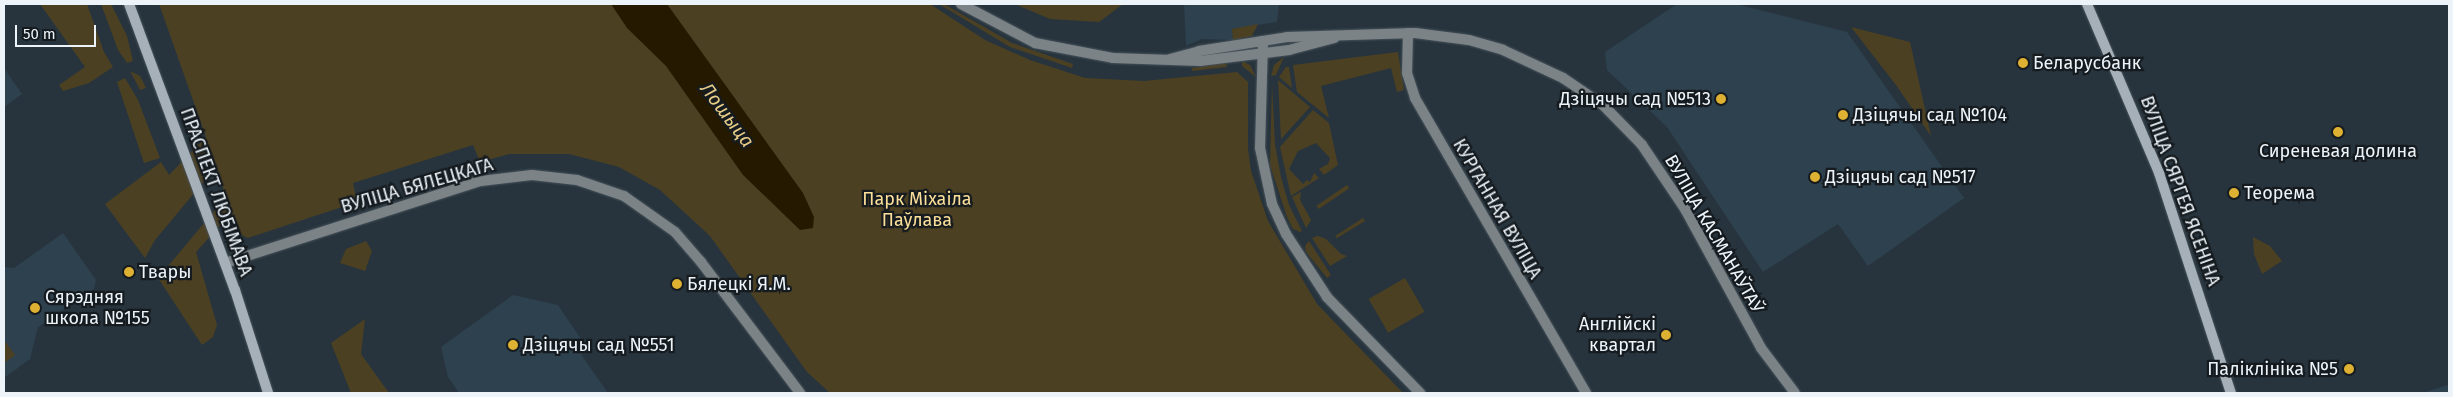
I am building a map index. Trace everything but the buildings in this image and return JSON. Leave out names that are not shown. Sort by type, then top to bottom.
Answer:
[{"type":"main road","name":"ПРАСПЕКТ ЛЮБІМАВА","points":[[130,4],[224,263],[268,393]]},
{"type":"main road","name":"ВУЛІЦА СЯРГЕЯ ЯСЕНІНА","points":[[2087,4],[2159,173],[2231,393]]},
{"type":"street","name":"ВУЛІЦА КАСМАНАЎТАЎ","points":[[961,4],[1011,32],[1055,49],[1113,58],[1200,61],[1262,54],[1314,45],[1340,36]]},
{"type":"street","name":"ВУЛІЦА КАСМАНАЎТАЎ","points":[[1170,59],[1263,41],[1312,34],[1340,36],[1408,33],[1469,40],[1503,50],[1563,78],[1603,105],[1642,145],[1663,174],[1739,313],[1794,393]]},
{"type":"street","name":"КУРГАННАЯ ВУЛІЦА","points":[[1408,33],[1407,73],[1415,98],[1586,393]]},
{"type":"street","points":[[1263,41],[1260,148],[1269,194],[1286,234],[1327,297],[1420,393]]},
{"type":"street","name":"ВУЛІЦА БЯЛЕЦКАГА","points":[[224,263],[481,181],[532,175],[577,180],[624,196],[675,232],[701,262],[800,393]]},
{"type":"shaded area","points":[[1184,4],[1279,4],[1277,22],[1232,29],[1233,40],[1202,39],[1186,46]]},
{"type":"shaded area","points":[[1677,4],[1736,4],[1847,32],[1964,198],[1868,266],[1838,224],[1763,272],[1667,127],[1607,70],[1605,52]]},
{"type":"shaded area","points":[[4,68],[22,94],[4,107]]},
{"type":"shaded area","name":"Сярэдняя школа №155","points":[[63,233],[96,280],[94,289],[38,327],[30,359],[4,378],[4,267],[14,268]]},
{"type":"shaded area","name":"Дзіцячы сад №551","points":[[513,295],[558,305],[583,342],[582,356],[608,393],[459,393],[448,377],[441,347]]},
{"type":"shaded area","points":[[2448,385],[2449,393],[2422,393]]},
{"type":"green space","points":[[40,4],[87,4],[104,52],[113,67],[89,83],[63,91],[59,85],[85,67]]},
{"type":"green space","points":[[101,4],[111,4],[127,36],[133,61],[127,63],[118,50]]},
{"type":"green space","name":"Парк Міхаіла Паўлава","points":[[159,4],[930,4],[985,40],[1030,60],[1085,78],[1144,81],[1237,72],[1248,82],[1248,149],[1251,171],[1268,221],[1317,304],[1403,393],[830,393],[807,372],[710,236],[660,190],[619,167],[569,154],[509,154],[480,162],[473,145],[353,183],[357,202],[248,238],[239,234],[235,222],[225,220],[196,252],[217,325],[213,337],[202,345],[158,278],[226,197],[216,167],[155,240],[145,258],[105,204],[161,162],[169,175],[206,137]]},
{"type":"green space","points":[[939,4],[944,4],[1012,43],[1073,64],[1072,68],[1010,47]]},
{"type":"green space","points":[[1015,4],[1123,4],[1099,22],[1050,19]]},
{"type":"green space","points":[[1258,24],[1252,36],[1233,40],[1232,29]]},
{"type":"green space","points":[[1851,27],[1910,42],[1931,136],[1896,85]]},
{"type":"green space","points":[[1398,52],[1404,90],[1397,92],[1391,68],[1321,86],[1329,118],[1297,92],[1293,65]]},
{"type":"green space","points":[[1284,57],[1276,75],[1271,76],[1274,65]]},
{"type":"green space","points":[[1242,61],[1250,65],[1256,77],[1242,66]]},
{"type":"green space","points":[[1226,63],[1227,67],[1192,71],[1192,68]]},
{"type":"green space","points":[[1286,67],[1289,67],[1292,88],[1279,77]]},
{"type":"green space","points":[[130,71],[140,76],[146,88],[140,90]]},
{"type":"green space","points":[[125,78],[138,100],[160,158],[144,163],[117,82]]},
{"type":"green space","points":[[1278,80],[1310,107],[1281,139]]},
{"type":"green space","points":[[1272,84],[1275,145],[1281,177],[1289,205],[1302,231],[1300,232],[1293,229],[1287,217],[1270,165]]},
{"type":"green space","points":[[1313,110],[1329,123],[1338,165],[1324,175],[1319,169],[1328,164],[1330,158],[1316,143],[1298,151],[1289,169],[1303,184],[1307,180],[1310,182],[1314,173],[1319,178],[1291,196],[1280,147]]},
{"type":"green space","points":[[1347,185],[1349,188],[1319,209],[1316,206]]},
{"type":"green space","points":[[1301,192],[1300,200],[1311,220],[1306,228],[1292,197]]},
{"type":"green space","points":[[1363,218],[1365,221],[1337,238],[1335,236]]},
{"type":"green space","points":[[1318,236],[1326,239],[1341,254],[1347,256],[1330,266],[1312,238]]},
{"type":"green space","points":[[2253,237],[2270,246],[2282,261],[2262,274],[2254,254]]},
{"type":"green space","points":[[366,241],[372,251],[365,271],[340,263],[346,249]]},
{"type":"green space","points":[[1309,241],[1331,275],[1327,278],[1306,252],[1305,246]]},
{"type":"green space","points":[[1405,278],[1424,312],[1388,333],[1369,299]]},
{"type":"green space","points":[[365,319],[361,354],[389,393],[351,393],[331,343]]},
{"type":"green space","points":[[4,340],[15,355],[4,363]]},
{"type":"water","name":"Лошыца","points":[[611,4],[667,4],[803,193],[814,217],[813,228],[800,230],[743,175],[666,66],[627,28]]},
{"type":"place","name":"Беларусбанк","points":[[2023,63]]},
{"type":"place","name":"Дзіцячы сад №513","points":[[1721,99]]},
{"type":"place","name":"Дзіцячы сад №104","points":[[1843,115]]},
{"type":"place","name":"Сиреневая долина","points":[[2338,132]]},
{"type":"place","name":"Дзіцячы сад №517","points":[[1815,177]]},
{"type":"place","name":"Теорема","points":[[2234,193]]},
{"type":"place","name":"Твары","points":[[129,272]]},
{"type":"place","name":"Бялецкі Я.М.","points":[[677,284]]},
{"type":"place","name":"Сярэдняя школа №155","points":[[35,308]]},
{"type":"place","name":"Англійскі квартал","points":[[1666,335]]},
{"type":"place","name":"Дзіцячы сад №551","points":[[513,345]]},
{"type":"place","name":"Паліклініка №5","points":[[2349,369]]}]
